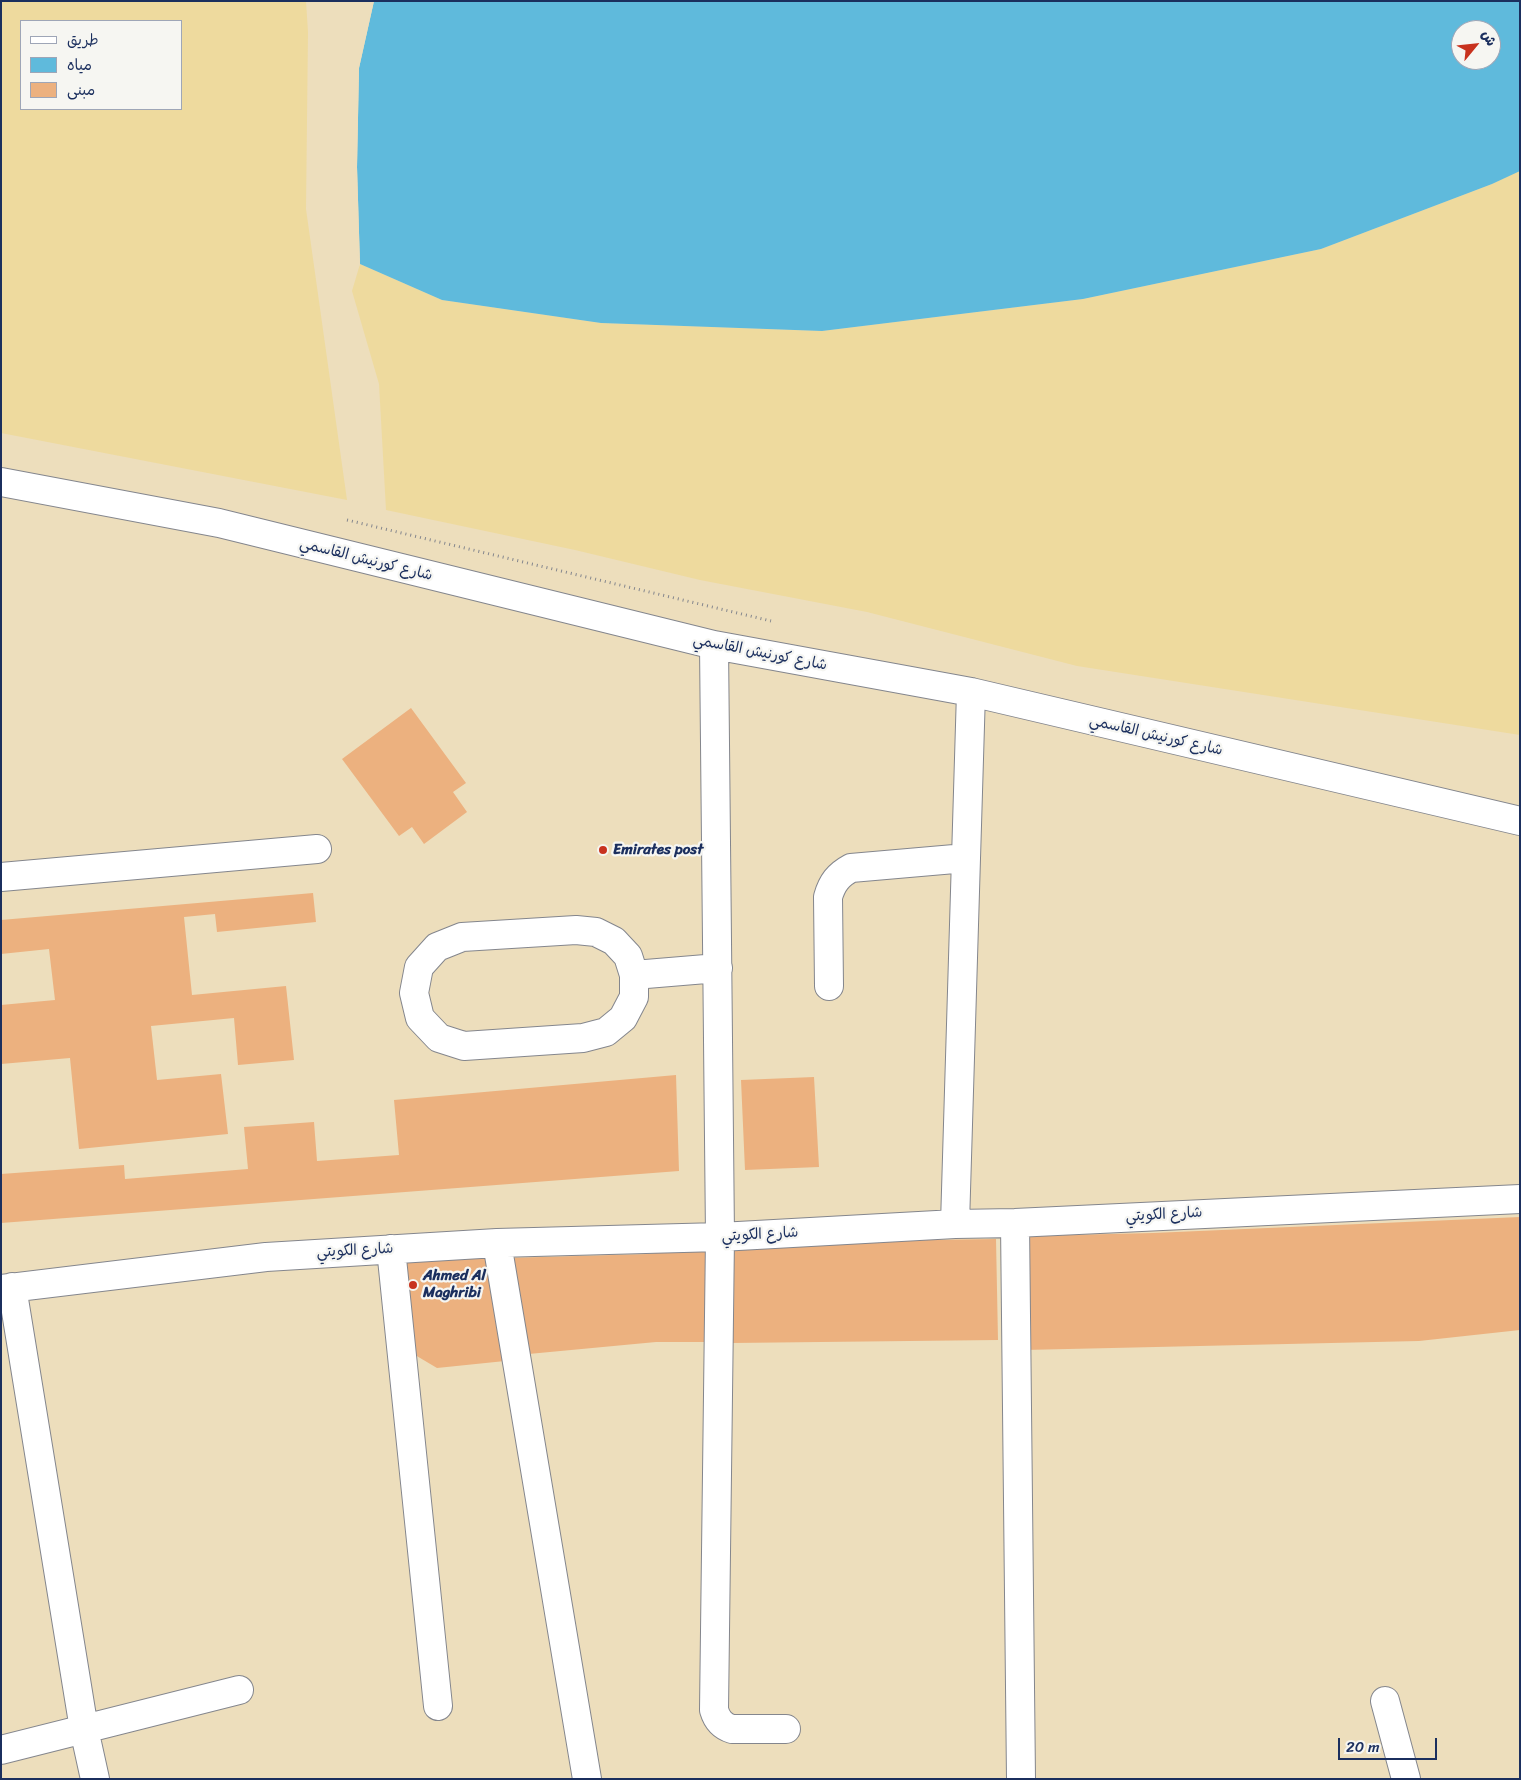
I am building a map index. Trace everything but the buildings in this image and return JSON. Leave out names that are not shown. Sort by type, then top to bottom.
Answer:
[{"type":"street","name":"شارع كورنيش القاسمي","points":[[1,482],[219,523],[714,646],[971,692],[1520,821]]},
{"type":"street","points":[[714,646],[720,1238],[714,1710],[716,1718],[726,1727],[732,1729],[786,1729]]},
{"type":"street","points":[[955,1224],[971,692]]},
{"type":"street","points":[[1,877],[317,849]]},
{"type":"street","points":[[829,986],[828,897],[836,878],[851,868],[966,858]]},
{"type":"street","points":[[576,930],[596,932],[614,941],[628,956],[634,975],[634,998],[623,1018],[606,1032],[583,1038],[464,1046],[439,1038],[420,1018],[414,993],[419,967],[437,947],[462,937],[576,930]]},
{"type":"street","points":[[634,975],[718,968]]},
{"type":"street","name":"شارع الكويتي","points":[[7,1288],[266,1256],[497,1243],[720,1238],[955,1224],[1520,1199]]},
{"type":"street","points":[[1015,1222],[1021,1779]]},
{"type":"street","points":[[497,1243],[588,1779]]},
{"type":"street","points":[[390,1249],[438,1706]]},
{"type":"street","points":[[7,1288],[84,1729],[95,1779]]},
{"type":"street","points":[[1,1750],[239,1690]]},
{"type":"street","points":[[1385,1701],[1406,1779]]},
{"type":"path","points":[[338,518],[780,624]]},
{"type":"sand","points":[[1,1],[306,1],[308,32],[306,209],[347,500],[1,433]]},
{"type":"sand","points":[[1520,170],[1520,735],[1077,666],[867,612],[700,580],[575,550],[386,510],[379,384],[352,291],[360,264],[442,300],[601,323],[822,331],[1083,299],[1321,249],[1492,184]]},
{"type":"water","points":[[374,1],[1520,1],[1520,171],[1492,184],[1321,249],[1083,299],[822,331],[601,323],[442,300],[360,264],[357,167],[359,68]]},
{"type":"pier","points":[[371,1],[374,1],[359,68],[357,167],[360,266],[358,264],[355,167],[357,68]]},
{"type":"place","name":"Emirates post","points":[[603,850]]},
{"type":"place","name":"Ahmed Al Maghribi","points":[[413,1285]]}]
